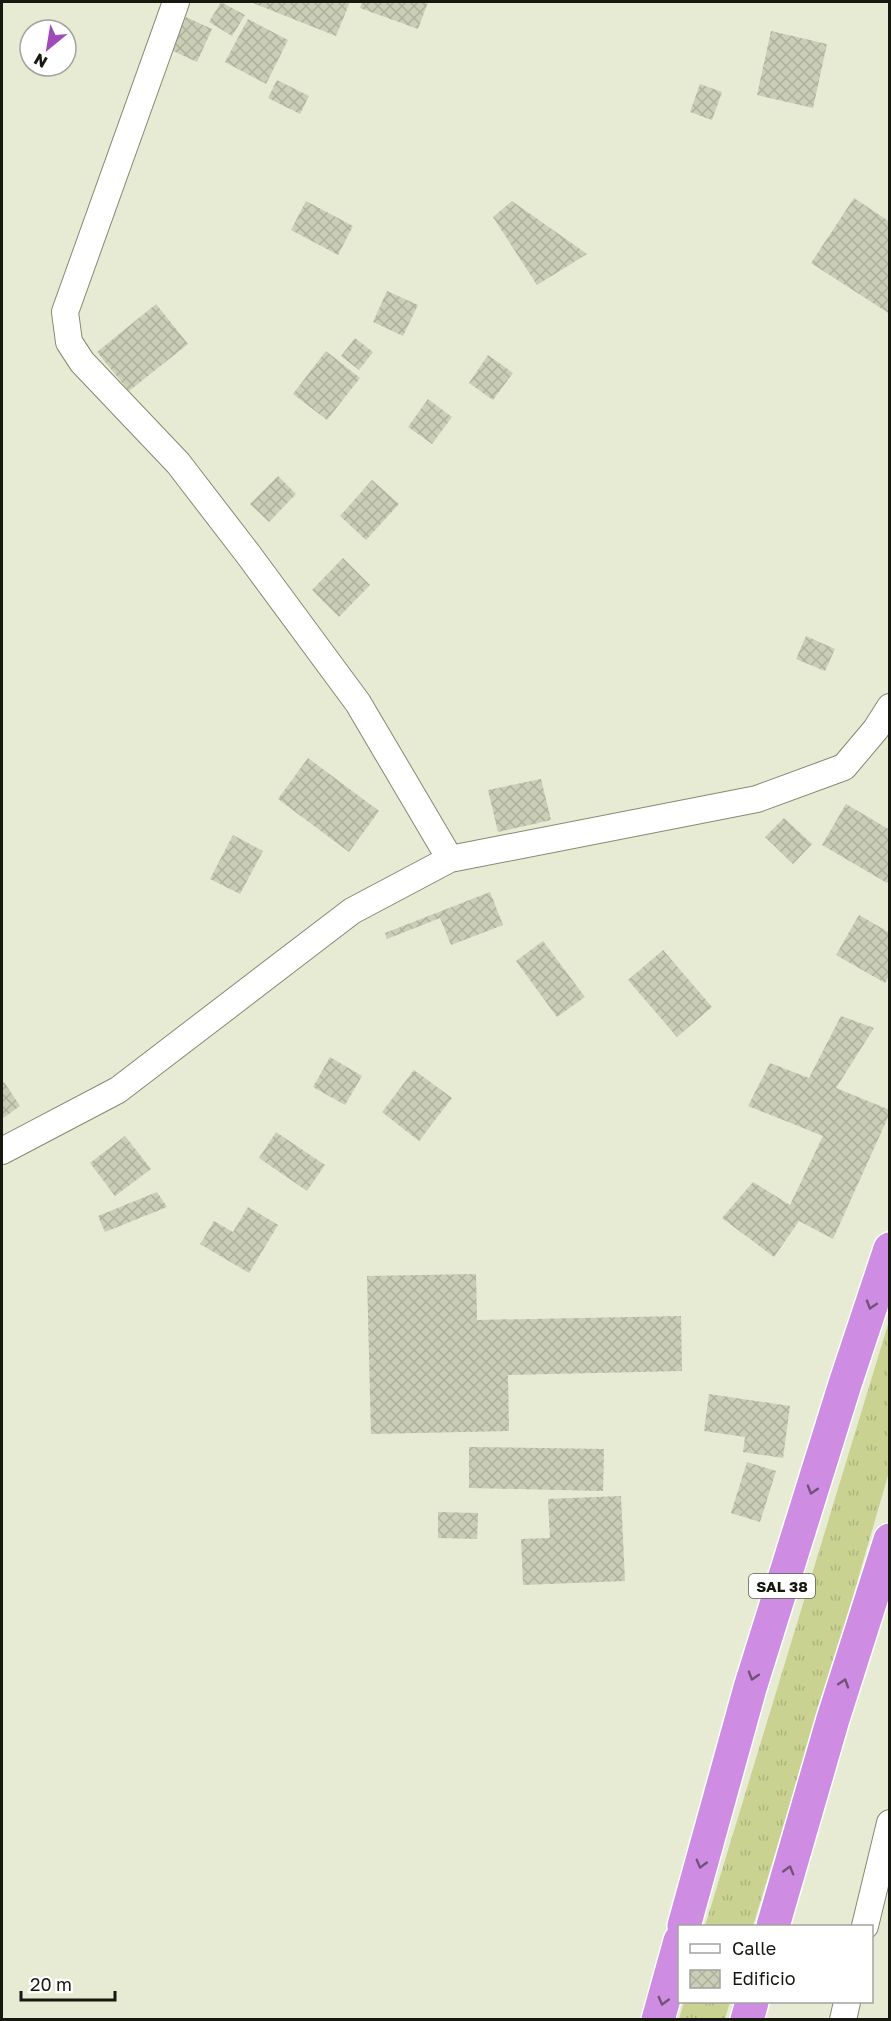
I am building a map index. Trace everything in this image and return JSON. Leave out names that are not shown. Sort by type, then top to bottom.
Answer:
[{"type":"highway","name":"SAL 38","points":[[684,1925],[750,1688],[841,1395],[890,1249]]},
{"type":"highway","points":[[773,1925],[833,1719],[890,1540]]},
{"type":"highway","points":[[658,2019],[678,1948]]},
{"type":"highway","points":[[747,2019],[751,2003]]},
{"type":"street","points":[[176,2],[65,312],[69,342],[82,362],[112,396],[178,464],[358,703],[450,859]]},
{"type":"street","points":[[2,1151],[118,1090],[352,911],[450,859],[757,799],[844,767],[876,729],[890,707]]},
{"type":"street","points":[[865,1925],[890,1823]]},
{"type":"street","points":[[843,2019],[847,2003]]},
{"type":"green space","points":[[889,1321],[889,1472],[842,1634],[753,1925],[705,1925]]},
{"type":"green space","points":[[684,2003],[730,2003],[725,2019],[679,2019]]},
{"type":"building","points":[[221,2],[245,15],[232,36],[209,22]]},
{"type":"building","points":[[250,2],[350,2],[336,36]]},
{"type":"building","points":[[362,2],[428,2],[418,29],[360,8]]},
{"type":"building","points":[[186,17],[212,29],[197,62],[171,50]]},
{"type":"building","points":[[248,19],[288,40],[266,84],[225,62]]},
{"type":"building","points":[[771,31],[827,44],[813,108],[757,95]]},
{"type":"building","points":[[277,80],[309,96],[300,114],[268,98]]},
{"type":"building","points":[[700,84],[722,92],[712,120],[690,112]]},
{"type":"building","points":[[854,198],[890,222],[890,314],[811,263]]},
{"type":"building","points":[[306,201],[353,226],[338,255],[291,230]]},
{"type":"building","points":[[512,201],[587,254],[537,285],[493,217]]},
{"type":"building","points":[[387,291],[418,305],[403,336],[373,322]]},
{"type":"building","points":[[156,304],[188,344],[129,391],[97,352]]},
{"type":"building","points":[[355,338],[373,352],[359,370],[341,356]]},
{"type":"building","points":[[326,351],[360,378],[327,420],[293,394]]},
{"type":"building","points":[[488,355],[513,373],[493,400],[469,383]]},
{"type":"building","points":[[428,399],[452,417],[432,444],[408,427]]},
{"type":"building","points":[[278,476],[296,494],[269,522],[250,504]]},
{"type":"building","points":[[372,480],[399,504],[366,540],[340,516]]},
{"type":"building","points":[[343,558],[370,585],[339,617],[312,590]]},
{"type":"building","points":[[806,636],[835,649],[825,671],[796,659]]},
{"type":"building","points":[[308,758],[379,811],[349,852],[278,799]]},
{"type":"building","points":[[541,779],[551,820],[498,832],[488,790]]},
{"type":"building","points":[[846,804],[890,830],[890,879],[887,883],[822,845]]},
{"type":"building","points":[[784,818],[812,844],[793,864],[765,837]]},
{"type":"building","points":[[233,835],[263,851],[240,894],[210,879]]},
{"type":"building","points":[[490,892],[503,925],[451,945],[440,918],[387,939],[385,933]]},
{"type":"building","points":[[859,915],[890,933],[890,974],[885,983],[836,955]]},
{"type":"building","points":[[543,941],[585,997],[557,1017],[516,961]]},
{"type":"building","points":[[663,950],[712,1007],[677,1037],[628,980]]},
{"type":"building","points":[[841,1016],[874,1028],[836,1088],[890,1110],[890,1113],[833,1239],[799,1221],[774,1257],[722,1218],[753,1182],[790,1205],[823,1136],[748,1106],[770,1063],[809,1078]]},
{"type":"building","points":[[330,1057],[362,1076],[345,1105],[313,1087]]},
{"type":"building","points":[[414,1070],[452,1098],[419,1141],[382,1112]]},
{"type":"building","points":[[4,1082],[20,1106],[2,1119],[2,1083]]},
{"type":"building","points":[[276,1132],[325,1165],[307,1191],[259,1158]]},
{"type":"building","points":[[125,1136],[151,1169],[115,1196],[90,1163]]},
{"type":"building","points":[[157,1192],[167,1207],[105,1232],[98,1216]]},
{"type":"building","points":[[248,1207],[278,1225],[249,1273],[200,1244],[214,1221],[233,1232]]},
{"type":"building","points":[[476,1274],[477,1320],[681,1316],[682,1371],[508,1375],[509,1431],[371,1434],[367,1276]]},
{"type":"building","points":[[709,1394],[790,1406],[783,1458],[743,1452],[745,1437],[704,1431]]},
{"type":"building","points":[[469,1447],[604,1449],[603,1491],[469,1488]]},
{"type":"building","points":[[747,1462],[776,1471],[760,1522],[731,1513]]},
{"type":"building","points":[[621,1496],[625,1581],[523,1585],[521,1539],[550,1538],[548,1499]]},
{"type":"building","points":[[438,1512],[478,1513],[477,1539],[438,1538]]}]
